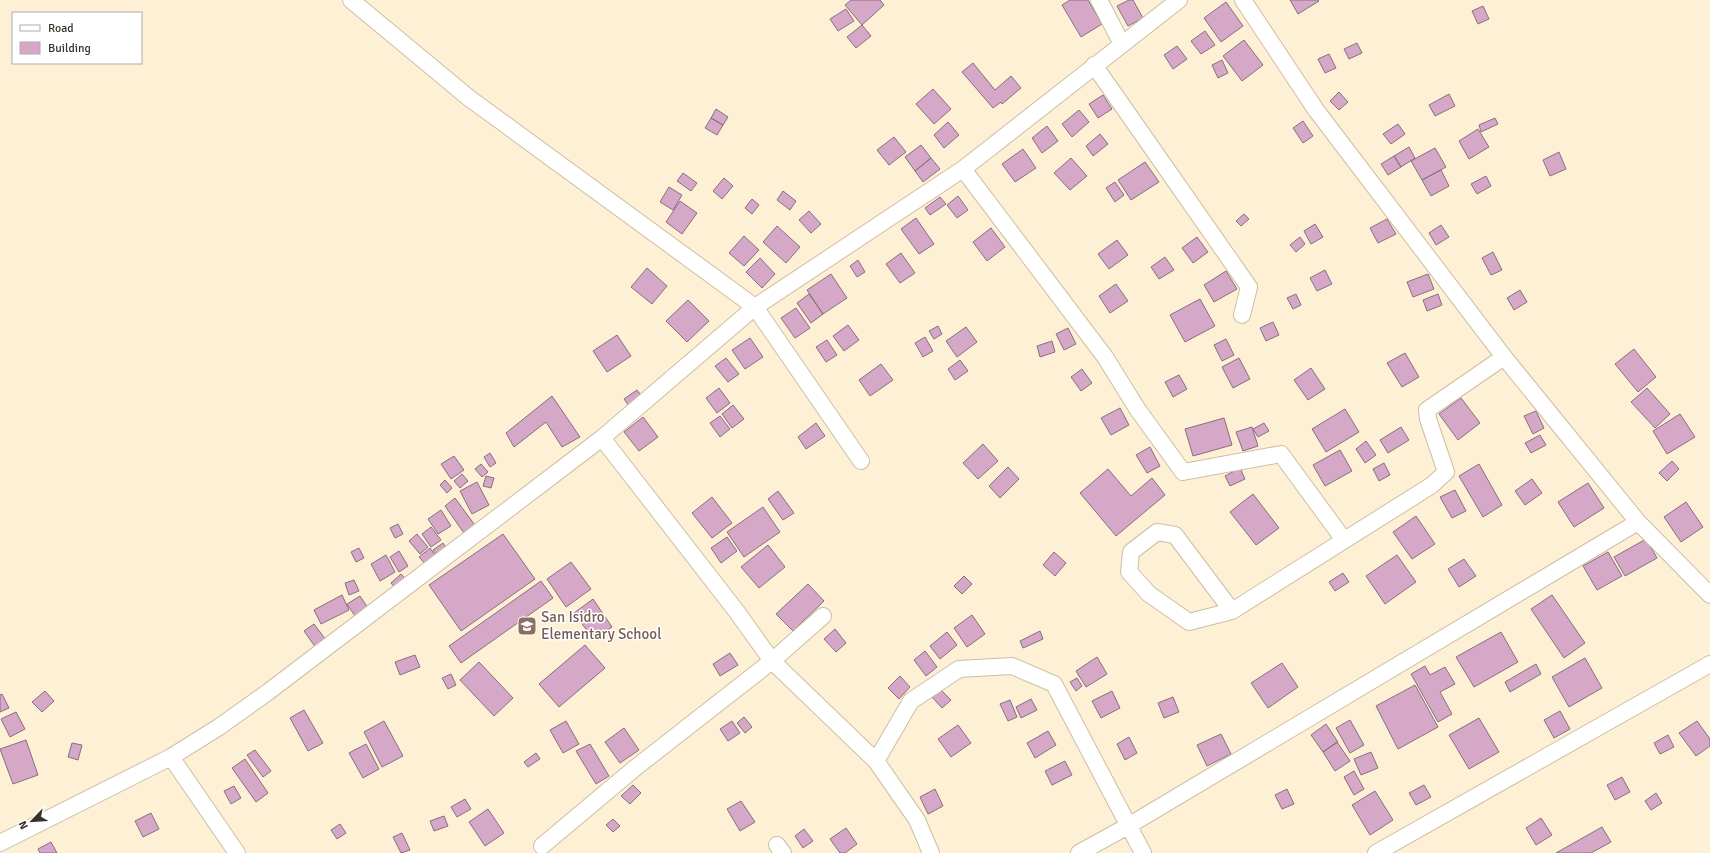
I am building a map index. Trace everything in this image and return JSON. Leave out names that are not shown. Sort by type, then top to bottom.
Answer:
[{"type":"street","points":[[351,0],[469,98],[756,307],[861,461]]},
{"type":"street","points":[[1099,0],[1122,44]]},
{"type":"street","points":[[0,843],[171,757],[268,692],[602,438],[756,307],[963,169],[1094,64],[1179,0]]},
{"type":"street","points":[[1243,0],[1316,110],[1504,357],[1638,522],[1710,595]]},
{"type":"street","points":[[1094,64],[1250,287],[1242,315]]},
{"type":"street","points":[[963,169],[1105,357],[1138,410],[1183,472],[1281,454],[1344,540]]},
{"type":"street","points":[[1232,611],[1175,535],[1157,532],[1131,552],[1129,572],[1149,594],[1189,622],[1232,611],[1432,485],[1446,472],[1428,418],[1427,410],[1504,357]]},
{"type":"street","points":[[602,438],[737,612],[772,661],[876,761],[917,820],[931,853]]},
{"type":"street","points":[[1079,853],[1128,826],[1638,522]]},
{"type":"street","points":[[542,846],[634,768],[772,661],[823,616]]},
{"type":"street","points":[[1376,853],[1710,664]]},
{"type":"street","points":[[876,761],[911,701],[959,669],[1012,666],[1054,684],[1143,853]]},
{"type":"street","points":[[171,757],[237,853]]},
{"type":"building","points":[[851,0],[880,0],[884,5],[862,25],[845,5]]},
{"type":"building","points":[[1070,0],[1088,0],[1102,24],[1081,37],[1062,5]]},
{"type":"building","points":[[1129,0],[1133,0],[1143,18],[1128,26],[1117,6]]},
{"type":"building","points":[[1290,0],[1318,0],[1319,1],[1298,14]]},
{"type":"building","points":[[1226,2],[1243,26],[1221,42],[1204,18]]},
{"type":"building","points":[[1483,6],[1489,19],[1478,24],[1472,11]]},
{"type":"building","points":[[846,9],[854,21],[838,31],[830,19]]},
{"type":"building","points":[[862,25],[871,36],[856,48],[847,37]]},
{"type":"building","points":[[1205,31],[1215,45],[1201,54],[1191,41]]},
{"type":"building","points":[[1244,40],[1263,65],[1242,81],[1223,56]]},
{"type":"building","points":[[1357,43],[1362,53],[1349,59],[1344,49]]},
{"type":"building","points":[[1177,46],[1187,59],[1173,69],[1164,55]]},
{"type":"building","points":[[1329,54],[1336,68],[1325,73],[1318,59]]},
{"type":"building","points":[[1222,60],[1228,73],[1218,78],[1212,65]]},
{"type":"building","points":[[973,63],[995,90],[1011,76],[1021,88],[1002,104],[1001,102],[993,108],[962,72]]},
{"type":"building","points":[[933,89],[951,109],[934,124],[916,104]]},
{"type":"building","points":[[1339,92],[1348,102],[1339,110],[1330,101]]},
{"type":"building","points":[[1449,94],[1455,106],[1435,116],[1429,105]]},
{"type":"building","points":[[1103,95],[1112,109],[1098,118],[1089,104]]},
{"type":"building","points":[[716,109],[728,117],[723,125],[711,118]]},
{"type":"building","points":[[1079,110],[1089,122],[1072,137],[1062,124]]},
{"type":"building","points":[[711,118],[723,125],[717,135],[705,128]]},
{"type":"building","points":[[1495,118],[1498,124],[1481,132],[1479,125]]},
{"type":"building","points":[[1303,121],[1313,136],[1303,143],[1293,128]]},
{"type":"building","points":[[948,122],[959,135],[944,148],[934,135]]},
{"type":"building","points":[[1398,124],[1405,134],[1391,144],[1383,134]]},
{"type":"building","points":[[1047,126],[1058,141],[1042,153],[1032,138]]},
{"type":"building","points":[[1478,129],[1489,147],[1469,159],[1459,141]]},
{"type":"building","points":[[1100,134],[1108,144],[1093,156],[1086,146]]},
{"type":"building","points":[[894,137],[906,152],[889,165],[877,150]]},
{"type":"building","points":[[921,145],[931,158],[915,171],[905,157]]},
{"type":"building","points":[[1409,147],[1415,158],[1401,167],[1394,156]]},
{"type":"building","points":[[1435,148],[1446,167],[1422,180],[1411,161]]},
{"type":"building","points":[[1023,149],[1036,168],[1015,182],[1002,164]]},
{"type":"building","points":[[1559,152],[1566,169],[1550,176],[1543,160]]},
{"type":"building","points":[[1394,156],[1401,167],[1388,175],[1381,164]]},
{"type":"building","points":[[931,158],[940,169],[923,182],[915,171]]},
{"type":"building","points":[[1071,158],[1087,176],[1070,190],[1054,173]]},
{"type":"building","points":[[1145,162],[1159,182],[1131,200],[1118,180]]},
{"type":"building","points":[[1441,170],[1449,186],[1431,196],[1422,180]]},
{"type":"building","points":[[683,173],[697,183],[691,191],[677,181]]},
{"type":"building","points":[[1486,176],[1491,186],[1477,194],[1471,184]]},
{"type":"building","points":[[724,178],[733,186],[722,199],[713,191]]},
{"type":"building","points":[[1115,182],[1124,195],[1115,202],[1106,188]]},
{"type":"building","points":[[669,187],[682,195],[673,210],[660,202]]},
{"type":"building","points":[[783,191],[796,201],[790,210],[777,200]]},
{"type":"building","points":[[958,196],[968,210],[957,218],[947,205]]},
{"type":"building","points":[[940,197],[946,204],[930,215],[925,208]]},
{"type":"building","points":[[752,199],[759,205],[752,214],[745,208]]},
{"type":"building","points":[[680,201],[697,213],[682,234],[666,222]]},
{"type":"building","points":[[809,211],[821,224],[811,233],[799,220]]},
{"type":"building","points":[[1244,214],[1249,219],[1241,226],[1236,221]]},
{"type":"building","points":[[916,218],[934,244],[919,254],[901,229]]},
{"type":"building","points":[[1387,219],[1396,234],[1378,243],[1370,228]]},
{"type":"building","points":[[1315,224],[1323,237],[1311,244],[1304,231]]},
{"type":"building","points":[[1441,225],[1449,237],[1436,245],[1429,233]]},
{"type":"building","points":[[777,226],[800,247],[786,263],[763,242]]},
{"type":"building","points":[[991,228],[1005,247],[987,261],[973,242]]},
{"type":"building","points":[[744,236],[759,250],[744,266],[729,253]]},
{"type":"building","points":[[1197,237],[1208,252],[1193,263],[1182,248]]},
{"type":"building","points":[[1300,237],[1305,244],[1296,252],[1290,245]]},
{"type":"building","points":[[1117,240],[1128,255],[1109,269],[1098,254]]},
{"type":"building","points":[[1493,252],[1502,270],[1491,275],[1482,258]]},
{"type":"building","points":[[901,253],[915,273],[900,283],[886,264]]},
{"type":"building","points":[[1165,257],[1174,270],[1159,279],[1151,267]]},
{"type":"building","points":[[760,258],[775,274],[762,288],[746,272]]},
{"type":"building","points":[[858,260],[865,272],[857,277],[850,266]]},
{"type":"building","points":[[647,268],[667,286],[652,304],[631,287]]},
{"type":"building","points":[[1325,270],[1332,284],[1317,291],[1310,278]]},
{"type":"building","points":[[1226,271],[1237,289],[1214,302],[1204,285]]},
{"type":"building","points":[[831,274],[847,298],[823,314],[807,290]]},
{"type":"building","points":[[1428,274],[1434,289],[1413,297],[1407,282]]},
{"type":"building","points":[[1116,284],[1128,301],[1110,313],[1099,296]]},
{"type":"building","points":[[1520,290],[1527,302],[1514,310],[1507,298]]},
{"type":"building","points":[[809,294],[823,314],[811,323],[797,303]]},
{"type":"building","points":[[1296,294],[1301,305],[1293,309],[1287,298]]},
{"type":"building","points":[[1438,294],[1442,305],[1427,311],[1423,300]]},
{"type":"building","points":[[1200,299],[1215,326],[1185,342],[1170,315]]},
{"type":"building","points":[[688,300],[709,321],[687,342],[666,321]]},
{"type":"building","points":[[796,308],[810,328],[795,338],[781,318]]},
{"type":"building","points":[[1273,322],[1279,335],[1266,341],[1260,328]]},
{"type":"building","points":[[848,325],[859,340],[844,351],[833,336]]},
{"type":"building","points":[[938,326],[942,334],[934,339],[929,331]]},
{"type":"building","points":[[966,327],[977,342],[957,357],[946,341]]},
{"type":"building","points":[[1068,328],[1076,344],[1064,350],[1056,334]]},
{"type":"building","points":[[617,335],[631,356],[607,372],[593,351]]},
{"type":"building","points":[[925,337],[933,351],[923,357],[915,343]]},
{"type":"building","points":[[750,338],[763,357],[745,369],[732,350]]},
{"type":"building","points":[[1226,339],[1234,355],[1222,361],[1214,345]]},
{"type":"building","points":[[827,340],[837,355],[826,362],[816,347]]},
{"type":"building","points":[[1052,341],[1055,352],[1040,357],[1037,346]]},
{"type":"building","points":[[1634,349],[1656,377],[1638,392],[1615,364]]},
{"type":"building","points":[[1405,353],[1419,377],[1402,387],[1387,363]]},
{"type":"building","points":[[726,358],[739,374],[728,382],[715,366]]},
{"type":"building","points":[[1239,358],[1250,379],[1233,388],[1222,367]]},
{"type":"building","points":[[960,360],[968,371],[955,380],[948,369]]},
{"type":"building","points":[[881,364],[893,380],[870,396],[859,380]]},
{"type":"building","points":[[1311,368],[1325,389],[1308,400],[1294,380]]},
{"type":"building","points":[[1082,369],[1092,383],[1081,391],[1071,377]]},
{"type":"building","points":[[1179,375],[1187,389],[1173,397],[1165,382]]},
{"type":"building","points":[[719,388],[730,403],[717,413],[706,398]]},
{"type":"building","points":[[1647,388],[1670,414],[1655,428],[1631,402]]},
{"type":"building","points":[[637,390],[644,400],[631,409],[624,399]]},
{"type":"building","points":[[552,396],[580,437],[562,447],[546,422],[514,447],[506,433]]},
{"type":"building","points":[[1461,398],[1480,423],[1458,440],[1439,414]]},
{"type":"building","points":[[733,405],[744,419],[732,428],[722,414]]},
{"type":"building","points":[[1120,408],[1129,425],[1111,435],[1101,418]]},
{"type":"building","points":[[1345,409],[1359,432],[1326,452],[1312,429]]},
{"type":"building","points":[[1536,411],[1544,428],[1533,434],[1524,416]]},
{"type":"building","points":[[1680,414],[1695,437],[1667,454],[1653,431]]},
{"type":"building","points":[[720,416],[730,429],[720,437],[710,423]]},
{"type":"building","points":[[643,417],[658,437],[639,451],[624,432]]},
{"type":"building","points":[[1224,418],[1232,445],[1193,456],[1185,429]]},
{"type":"building","points":[[816,423],[825,436],[806,449],[798,437]]},
{"type":"building","points":[[1264,423],[1269,431],[1258,437],[1253,429]]},
{"type":"building","points":[[1252,427],[1258,446],[1243,451],[1236,432]]},
{"type":"building","points":[[1401,427],[1409,440],[1388,453],[1380,440]]},
{"type":"building","points":[[1540,435],[1546,445],[1531,453],[1525,443]]},
{"type":"building","points":[[1366,441],[1376,455],[1365,463],[1356,449]]},
{"type":"building","points":[[983,444],[998,461],[978,479],[963,463]]},
{"type":"building","points":[[1150,447],[1160,466],[1147,473],[1136,455]]},
{"type":"building","points":[[1340,450],[1352,471],[1325,486],[1313,465]]},
{"type":"building","points":[[490,453],[496,463],[490,467],[484,457]]},
{"type":"building","points":[[454,456],[464,470],[451,479],[441,464]]},
{"type":"building","points":[[1672,461],[1679,469],[1667,481],[1659,473]]},
{"type":"building","points":[[1384,463],[1390,475],[1379,481],[1373,469]]},
{"type":"building","points":[[481,464],[488,472],[482,477],[475,469]]},
{"type":"building","points":[[1479,464],[1502,505],[1483,517],[1459,476]]},
{"type":"building","points":[[1008,467],[1019,479],[1000,498],[989,486]]},
{"type":"building","points":[[1240,468],[1245,479],[1230,486],[1225,476]]},
{"type":"building","points":[[1108,469],[1131,496],[1152,478],[1165,495],[1116,536],[1080,493]]},
{"type":"building","points":[[462,474],[468,481],[460,488],[454,481]]},
{"type":"building","points":[[486,476],[494,478],[491,488],[483,486]]},
{"type":"building","points":[[1532,479],[1542,493],[1525,505],[1515,491]]},
{"type":"building","points":[[445,480],[452,488],[447,493],[440,485]]},
{"type":"building","points":[[477,482],[489,505],[472,514],[460,491]]},
{"type":"building","points":[[1588,483],[1604,508],[1574,527],[1558,502]]},
{"type":"building","points":[[1455,490],[1466,511],[1452,518],[1440,497]]},
{"type":"building","points":[[778,491],[794,513],[783,520],[768,499]]},
{"type":"building","points":[[1253,494],[1279,528],[1256,545],[1230,512]]},
{"type":"building","points":[[712,497],[732,523],[712,538],[692,513]]},
{"type":"building","points":[[455,498],[477,528],[466,536],[445,506]]},
{"type":"building","points":[[1686,502],[1703,527],[1681,542],[1664,517]]},
{"type":"building","points":[[763,507],[780,532],[744,557],[727,532]]},
{"type":"building","points":[[441,510],[451,526],[438,534],[428,519]]},
{"type":"building","points":[[1416,516],[1435,544],[1412,559],[1393,532]]},
{"type":"building","points":[[398,524],[403,534],[395,538],[390,528]]},
{"type":"building","points":[[431,527],[441,540],[431,547],[422,534]]},
{"type":"building","points":[[417,534],[428,547],[420,554],[409,541]]},
{"type":"building","points":[[503,534],[535,579],[461,631],[429,585]]},
{"type":"building","points":[[727,537],[737,551],[721,563],[711,548]]},
{"type":"building","points":[[1646,539],[1657,558],[1625,576],[1614,557]]},
{"type":"building","points":[[443,543],[448,551],[439,558],[433,550]]},
{"type":"building","points":[[768,545],[785,567],[759,588],[741,567]]},
{"type":"building","points":[[359,548],[364,558],[356,562],[351,552]]},
{"type":"building","points":[[430,548],[437,558],[427,566],[419,557]]},
{"type":"building","points":[[399,551],[408,566],[399,572],[390,557]]},
{"type":"building","points":[[1054,552],[1066,563],[1055,576],[1043,565]]},
{"type":"building","points":[[1608,552],[1622,576],[1597,590],[1583,566]]},
{"type":"building","points":[[386,555],[395,572],[380,581],[371,564]]},
{"type":"building","points":[[1397,555],[1416,582],[1385,604],[1366,576]]},
{"type":"building","points":[[1464,559],[1476,576],[1459,587],[1448,569]]},
{"type":"building","points":[[571,562],[591,589],[566,607],[547,579]]},
{"type":"building","points":[[1343,573],[1349,582],[1335,591],[1329,582]]},
{"type":"building","points":[[401,574],[409,582],[398,591],[391,583]]},
{"type":"building","points":[[964,576],[972,584],[962,594],[954,586]]},
{"type":"building","points":[[354,580],[359,591],[349,595],[345,583]]},
{"type":"building","points":[[541,581],[553,598],[461,663],[449,646]]},
{"type":"building","points":[[808,584],[824,601],[793,631],[776,614]]},
{"type":"building","points":[[342,595],[349,610],[321,624],[314,610]]},
{"type":"building","points":[[1552,595],[1585,643],[1564,658],[1531,609]]},
{"type":"building","points":[[360,596],[368,608],[355,616],[347,604]]},
{"type":"building","points":[[593,599],[612,627],[594,640],[574,613]]},
{"type":"building","points":[[972,615],[985,634],[967,647],[954,628]]},
{"type":"building","points":[[314,624],[326,640],[316,648],[304,631]]},
{"type":"building","points":[[835,629],[846,643],[836,652],[824,639]]},
{"type":"building","points":[[1040,631],[1043,639],[1023,648],[1020,641]]},
{"type":"building","points":[[947,632],[957,645],[940,659],[930,646]]},
{"type":"building","points":[[1501,632],[1518,662],[1474,687],[1456,657]]},
{"type":"building","points":[[585,645],[605,668],[559,707],[539,684]]},
{"type":"building","points":[[925,651],[937,667],[926,676],[914,660]]},
{"type":"building","points":[[730,653],[738,665],[720,676],[713,664]]},
{"type":"building","points":[[415,655],[420,667],[400,675],[395,662]]},
{"type":"building","points":[[1097,657],[1107,674],[1086,687],[1076,671]]},
{"type":"building","points":[[1585,658],[1602,688],[1569,707],[1552,677]]},
{"type":"building","points":[[479,662],[513,698],[494,716],[460,680]]},
{"type":"building","points":[[1282,663],[1298,687],[1268,708],[1251,683]]},
{"type":"building","points":[[1536,664],[1541,674],[1510,692],[1505,682]]},
{"type":"building","points":[[1425,666],[1430,675],[1445,667],[1455,684],[1440,692],[1452,714],[1438,722],[1411,674]]},
{"type":"building","points":[[451,674],[456,685],[448,689],[442,678]]},
{"type":"building","points":[[900,676],[910,687],[899,699],[888,688]]},
{"type":"building","points":[[1077,678],[1082,686],[1076,691],[1070,682]]},
{"type":"building","points":[[1415,685],[1438,727],[1398,749],[1376,706]]},
{"type":"building","points":[[938,687],[951,700],[942,708],[930,695]]},
{"type":"building","points":[[45,691],[54,701],[42,712],[32,702]]},
{"type":"building","points":[[1112,691],[1120,708],[1101,718],[1092,701]]},
{"type":"building","points":[[2,694],[9,708],[0,712],[0,695]]},
{"type":"building","points":[[1173,697],[1179,712],[1164,718],[1158,703]]},
{"type":"building","points":[[1031,699],[1037,710],[1021,718],[1016,707]]},
{"type":"building","points":[[1010,700],[1017,717],[1008,721],[1000,704]]},
{"type":"building","points":[[304,710],[323,743],[308,751],[290,718]]},
{"type":"building","points":[[1560,711],[1570,729],[1554,738],[1544,720]]},
{"type":"building","points":[[16,712],[25,729],[10,737],[1,719]]},
{"type":"building","points":[[744,717],[752,727],[745,733],[737,723]]},
{"type":"building","points":[[1479,718],[1499,752],[1469,769],[1449,735]]},
{"type":"building","points":[[1350,720],[1364,745],[1350,753],[1336,728]]},
{"type":"building","points":[[384,721],[403,756],[382,767],[364,732]]},
{"type":"building","points":[[566,721],[579,744],[563,753],[550,730]]},
{"type":"building","points":[[732,721],[740,733],[728,741],[720,729]]},
{"type":"building","points":[[1697,721],[1710,739],[1710,746],[1696,756],[1679,733]]},
{"type":"building","points":[[1326,724],[1338,742],[1323,752],[1311,735]]},
{"type":"building","points":[[958,725],[971,743],[951,757],[938,739]]},
{"type":"building","points":[[624,728],[639,750],[620,763],[605,742]]},
{"type":"building","points":[[1048,731],[1056,745],[1035,758],[1027,743]]},
{"type":"building","points":[[1221,734],[1231,754],[1207,766],[1197,745]]},
{"type":"building","points":[[1668,735],[1674,747],[1660,754],[1654,743]]},
{"type":"building","points":[[1129,737],[1137,753],[1125,760],[1117,744]]},
{"type":"building","points":[[26,740],[38,775],[13,784],[0,749]]},
{"type":"building","points":[[1337,742],[1350,761],[1335,771],[1323,752]]},
{"type":"building","points":[[72,743],[82,745],[78,760],[68,757]]},
{"type":"building","points":[[366,744],[379,769],[363,778],[349,753]]},
{"type":"building","points":[[590,744],[609,776],[596,784],[576,751]]},
{"type":"building","points":[[255,750],[271,771],[263,777],[247,755]]},
{"type":"building","points":[[1371,752],[1378,768],[1361,775],[1354,759]]},
{"type":"building","points":[[536,753],[540,759],[528,767],[524,762]]},
{"type":"building","points":[[245,759],[268,793],[256,802],[232,768]]},
{"type":"building","points":[[1065,761],[1072,775],[1052,785],[1045,771]]},
{"type":"building","points":[[1354,771],[1364,789],[1354,795],[1344,777]]},
{"type":"building","points":[[1622,777],[1630,792],[1615,800],[1607,785]]},
{"type":"building","points":[[633,785],[641,793],[630,804],[621,796]]},
{"type":"building","points":[[1424,785],[1431,797],[1416,805],[1409,793]]},
{"type":"building","points":[[234,786],[241,798],[231,804],[224,791]]},
{"type":"building","points":[[935,789],[943,806],[928,814],[920,797]]},
{"type":"building","points":[[1287,789],[1294,804],[1282,809],[1275,795]]},
{"type":"building","points":[[1375,791],[1393,820],[1370,835],[1352,805]]},
{"type":"building","points":[[1656,793],[1662,803],[1651,810],[1645,801]]},
{"type":"building","points":[[465,799],[471,809],[457,817],[451,807]]},
{"type":"building","points":[[741,801],[755,822],[740,831],[727,809]]},
{"type":"building","points":[[488,809],[504,833],[485,846],[469,822]]},
{"type":"building","points":[[151,813],[159,829],[143,837],[135,821]]},
{"type":"building","points":[[444,816],[448,826],[434,831],[430,821]]},
{"type":"building","points":[[1541,818],[1552,835],[1536,845],[1526,828]]},
{"type":"building","points":[[613,819],[620,826],[613,832],[606,825]]},
{"type":"building","points":[[340,824],[346,833],[337,839],[331,830]]},
{"type":"building","points":[[1602,827],[1611,842],[1591,853],[1556,853]]},
{"type":"building","points":[[846,828],[857,844],[845,853],[840,853],[830,839]]},
{"type":"building","points":[[804,829],[813,841],[803,848],[795,836]]},
{"type":"building","points":[[402,833],[410,850],[401,853],[393,837]]},
{"type":"building","points":[[51,842],[57,853],[40,853],[38,849]]},
{"type":"place","name":"San Isidro Elementary School","points":[[527,626]]}]
